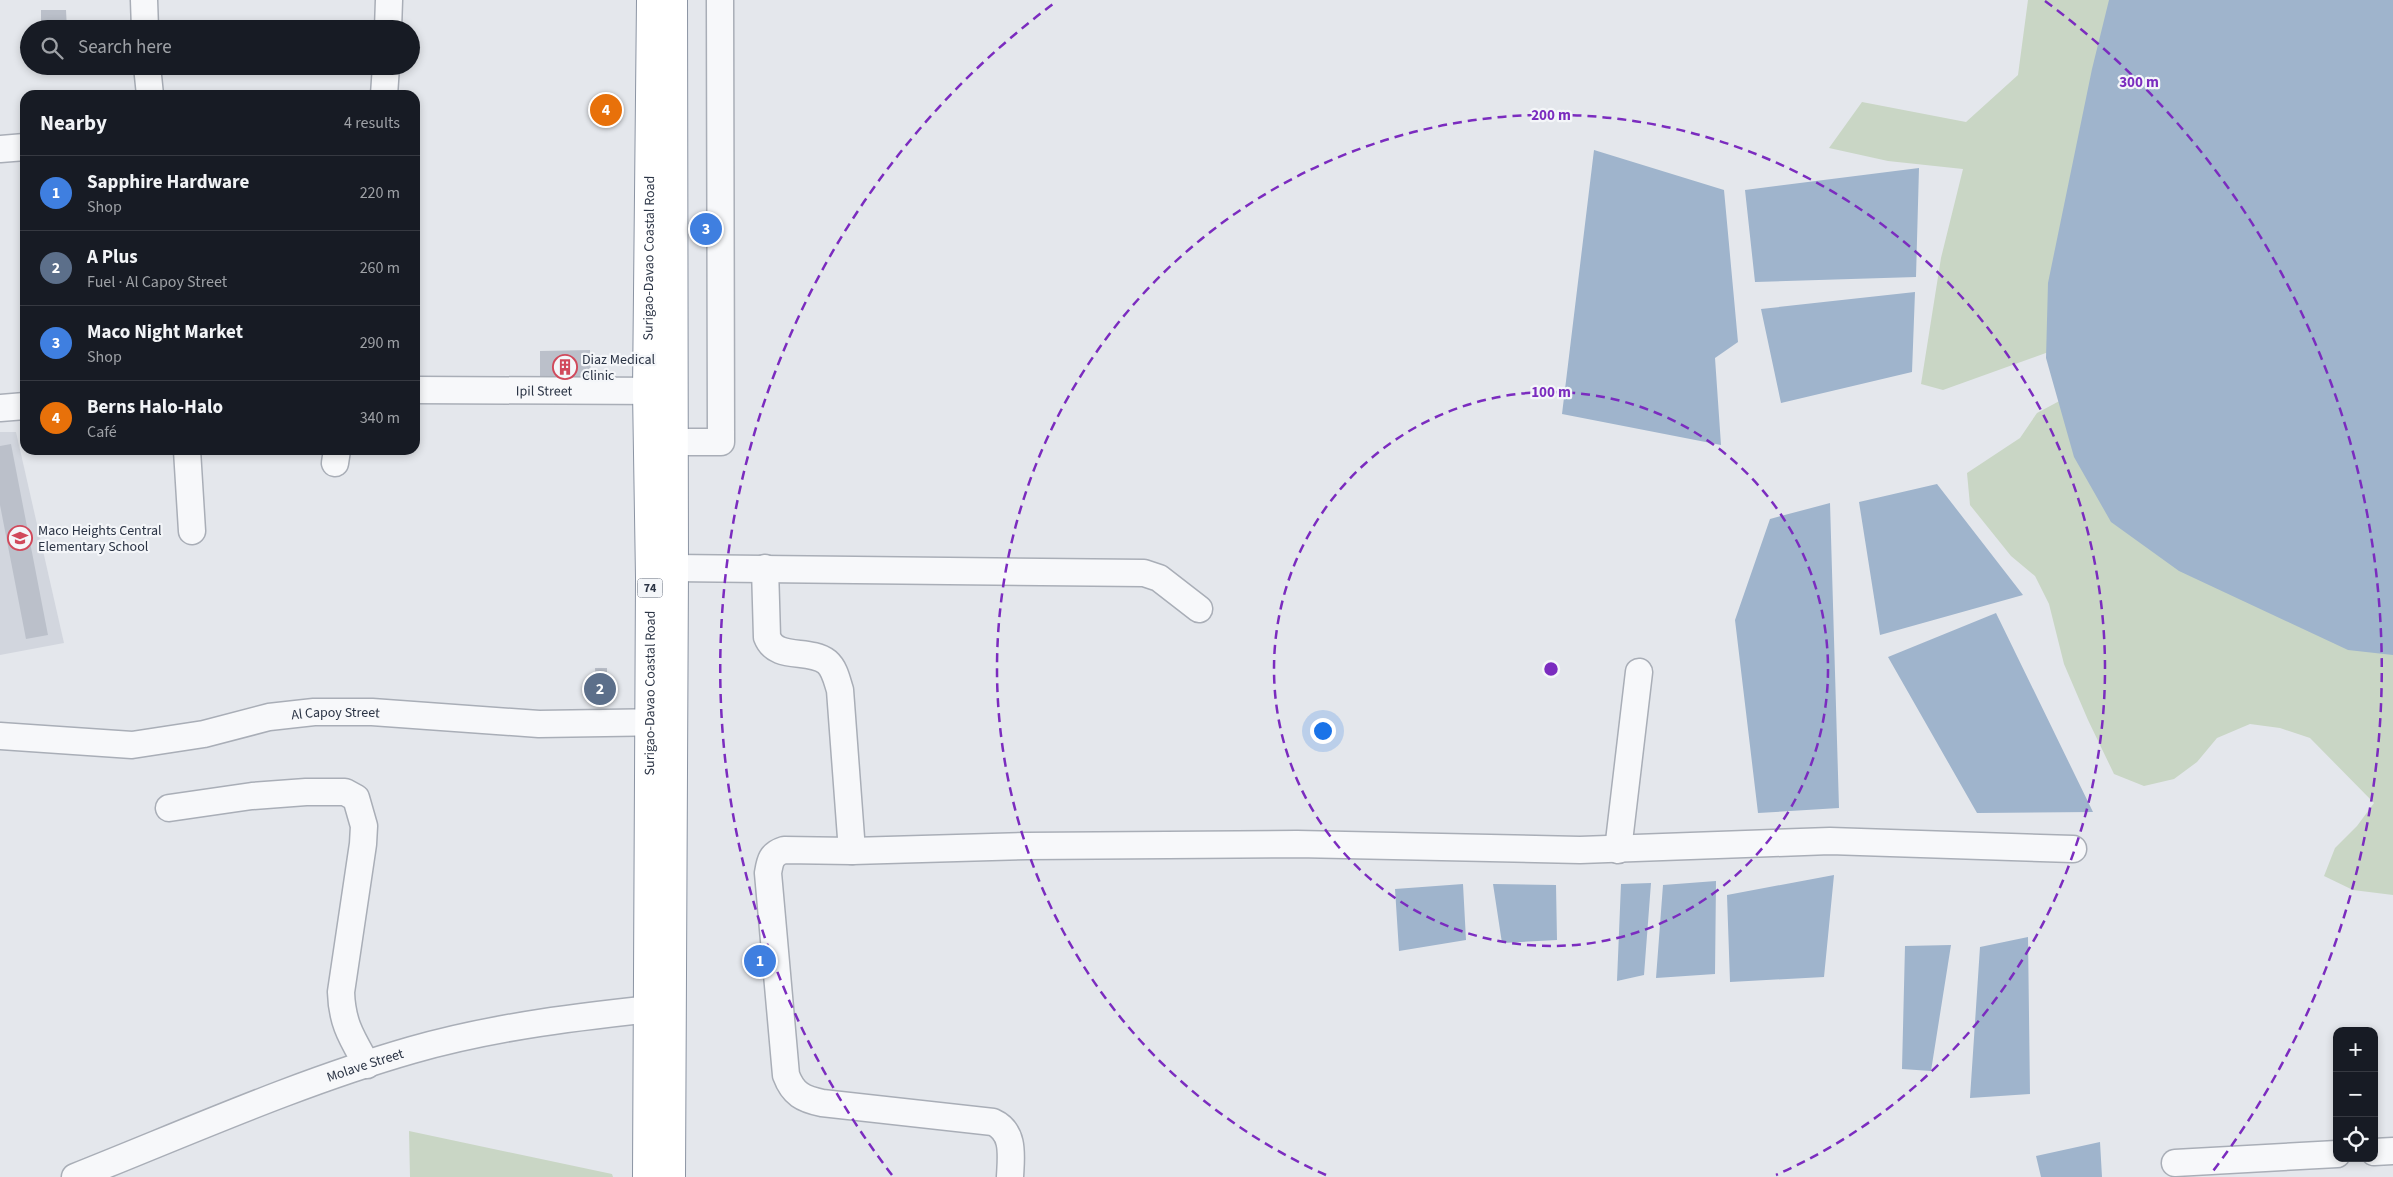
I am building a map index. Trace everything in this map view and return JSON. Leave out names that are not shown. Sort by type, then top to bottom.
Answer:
[{"type":"highway","name":"Surigao-Davao Coastal Road","points":[[647,1177],[659,1008],[661,722],[647,391],[651,0]]},
{"type":"highway","name":"Surigao-Davao Coastal Road","points":[[661,722],[674,568],[673,0]]},
{"type":"highway","name":"Surigao-Davao Coastal Road","points":[[659,1008],[671,1177]]},
{"type":"street","points":[[144,0],[145,20]]},
{"type":"street","points":[[388,20],[389,0]]},
{"type":"street","points":[[674,442],[721,442],[720,0]]},
{"type":"street","points":[[148,75],[149,90]]},
{"type":"street","points":[[384,90],[385,75]]},
{"type":"street","points":[[0,149],[20,147]]},
{"type":"street","name":"Ipil Street","points":[[420,390],[673,391]]},
{"type":"street","points":[[0,408],[20,406]]},
{"type":"street","points":[[188,455],[192,530]]},
{"type":"street","points":[[674,568],[1144,573],[1159,578],[1199,609]]},
{"type":"street","points":[[764,568],[767,637],[770,645],[776,650],[811,655],[828,663],[836,675],[840,690],[852,851]]},
{"type":"street","points":[[1618,850],[1639,672]]},
{"type":"street","name":"Al Capoy Street","points":[[0,736],[132,744],[204,734],[269,717],[314,712],[372,712],[539,724],[661,722]]},
{"type":"street","points":[[169,808],[252,796],[306,792],[345,792],[356,798],[364,826],[363,844],[341,992],[341,1009],[344,1024],[366,1065]]},
{"type":"street","points":[[1010,1177],[1008,1134],[1002,1126],[993,1122],[822,1103],[798,1095],[791,1086],[786,1075],[768,874],[771,858],[784,850],[852,851],[1027,846],[1297,844],[1618,850],[1830,841],[2072,849]]},
{"type":"street","name":"Molave Street","points":[[75,1177],[318,1081],[366,1065],[460,1038],[564,1018],[659,1008]]},
{"type":"street","points":[[2378,1152],[2393,1151]]},
{"type":"street","points":[[2175,1163],[2333,1154]]},
{"type":"street","points":[[2268,1177],[2292,1157]]},
{"type":"shaded area","name":"Maco Heights Central Elementary School","points":[[0,432],[16,432],[64,643],[0,655]]},
{"type":"green space","points":[[2028,0],[2210,0],[2068,345],[1943,390],[1921,384],[1941,258],[1963,169],[1888,161],[1829,148],[1862,102],[1966,122],[2018,75]]},
{"type":"green space","points":[[2121,368],[2393,518],[2393,895],[2353,890],[2324,876],[2335,848],[2357,826],[2374,803],[2310,738],[2280,728],[2250,724],[2217,738],[2197,762],[2174,779],[2144,786],[2114,774],[2064,664],[2049,604],[2035,576],[2011,556],[1970,505],[1967,473],[2020,438],[2037,413]]},
{"type":"green space","points":[[409,1131],[612,1174],[613,1177],[410,1177]]},
{"type":"water","points":[[2109,0],[2393,0],[2393,655],[2348,650],[2179,571],[2111,522],[2074,457],[2046,358],[2048,283],[2092,69]]},
{"type":"water","points":[[1594,150],[1724,190],[1738,342],[1715,358],[1721,445],[1562,414]]},
{"type":"water","points":[[1919,168],[1916,277],[1755,282],[1745,190]]},
{"type":"water","points":[[1915,292],[1912,372],[1781,403],[1761,309]]},
{"type":"water","points":[[1937,484],[2023,595],[1880,635],[1859,502]]},
{"type":"water","points":[[1830,503],[1839,808],[1758,813],[1735,620],[1770,519]]},
{"type":"water","points":[[1996,613],[2093,812],[1977,813],[1888,657]]},
{"type":"water","points":[[1834,875],[1824,977],[1730,982],[1727,895]]},
{"type":"water","points":[[1716,881],[1715,974],[1656,978],[1663,885]]},
{"type":"water","points":[[1651,883],[1644,975],[1617,981],[1621,884]]},
{"type":"water","points":[[1463,884],[1466,940],[1399,951],[1395,889]]},
{"type":"water","points":[[1493,884],[1556,885],[1557,940],[1502,943]]},
{"type":"water","points":[[2028,937],[2030,1094],[1970,1098],[1980,947]]},
{"type":"water","points":[[1951,945],[1931,1071],[1902,1069],[1905,946]]},
{"type":"water","points":[[2100,1142],[2102,1177],[2041,1177],[2036,1156]]},
{"type":"building","points":[[41,10],[66,10],[67,20],[41,20]]},
{"type":"building","points":[[595,102],[617,102],[617,118],[595,118]]},
{"type":"building","name":"Diaz Medical Clinic","points":[[590,350],[591,383],[540,383],[540,351]]},
{"type":"building","points":[[11,444],[48,635],[26,639],[0,505],[0,446]]},
{"type":"building","points":[[595,668],[607,668],[607,684],[596,685]]},
{"type":"place","name":"Berns Halo-Halo","points":[[606,110]]},
{"type":"place","name":"Maco Night Market","points":[[706,229]]},
{"type":"place","name":"Diaz Medical Clinic","points":[[565,367]]},
{"type":"place","name":"Maco Heights Central Elementary School","points":[[20,538]]},
{"type":"place","name":"A Plus","points":[[600,689]]},
{"type":"place","name":"Sapphire Hardware","points":[[760,961]]}]
